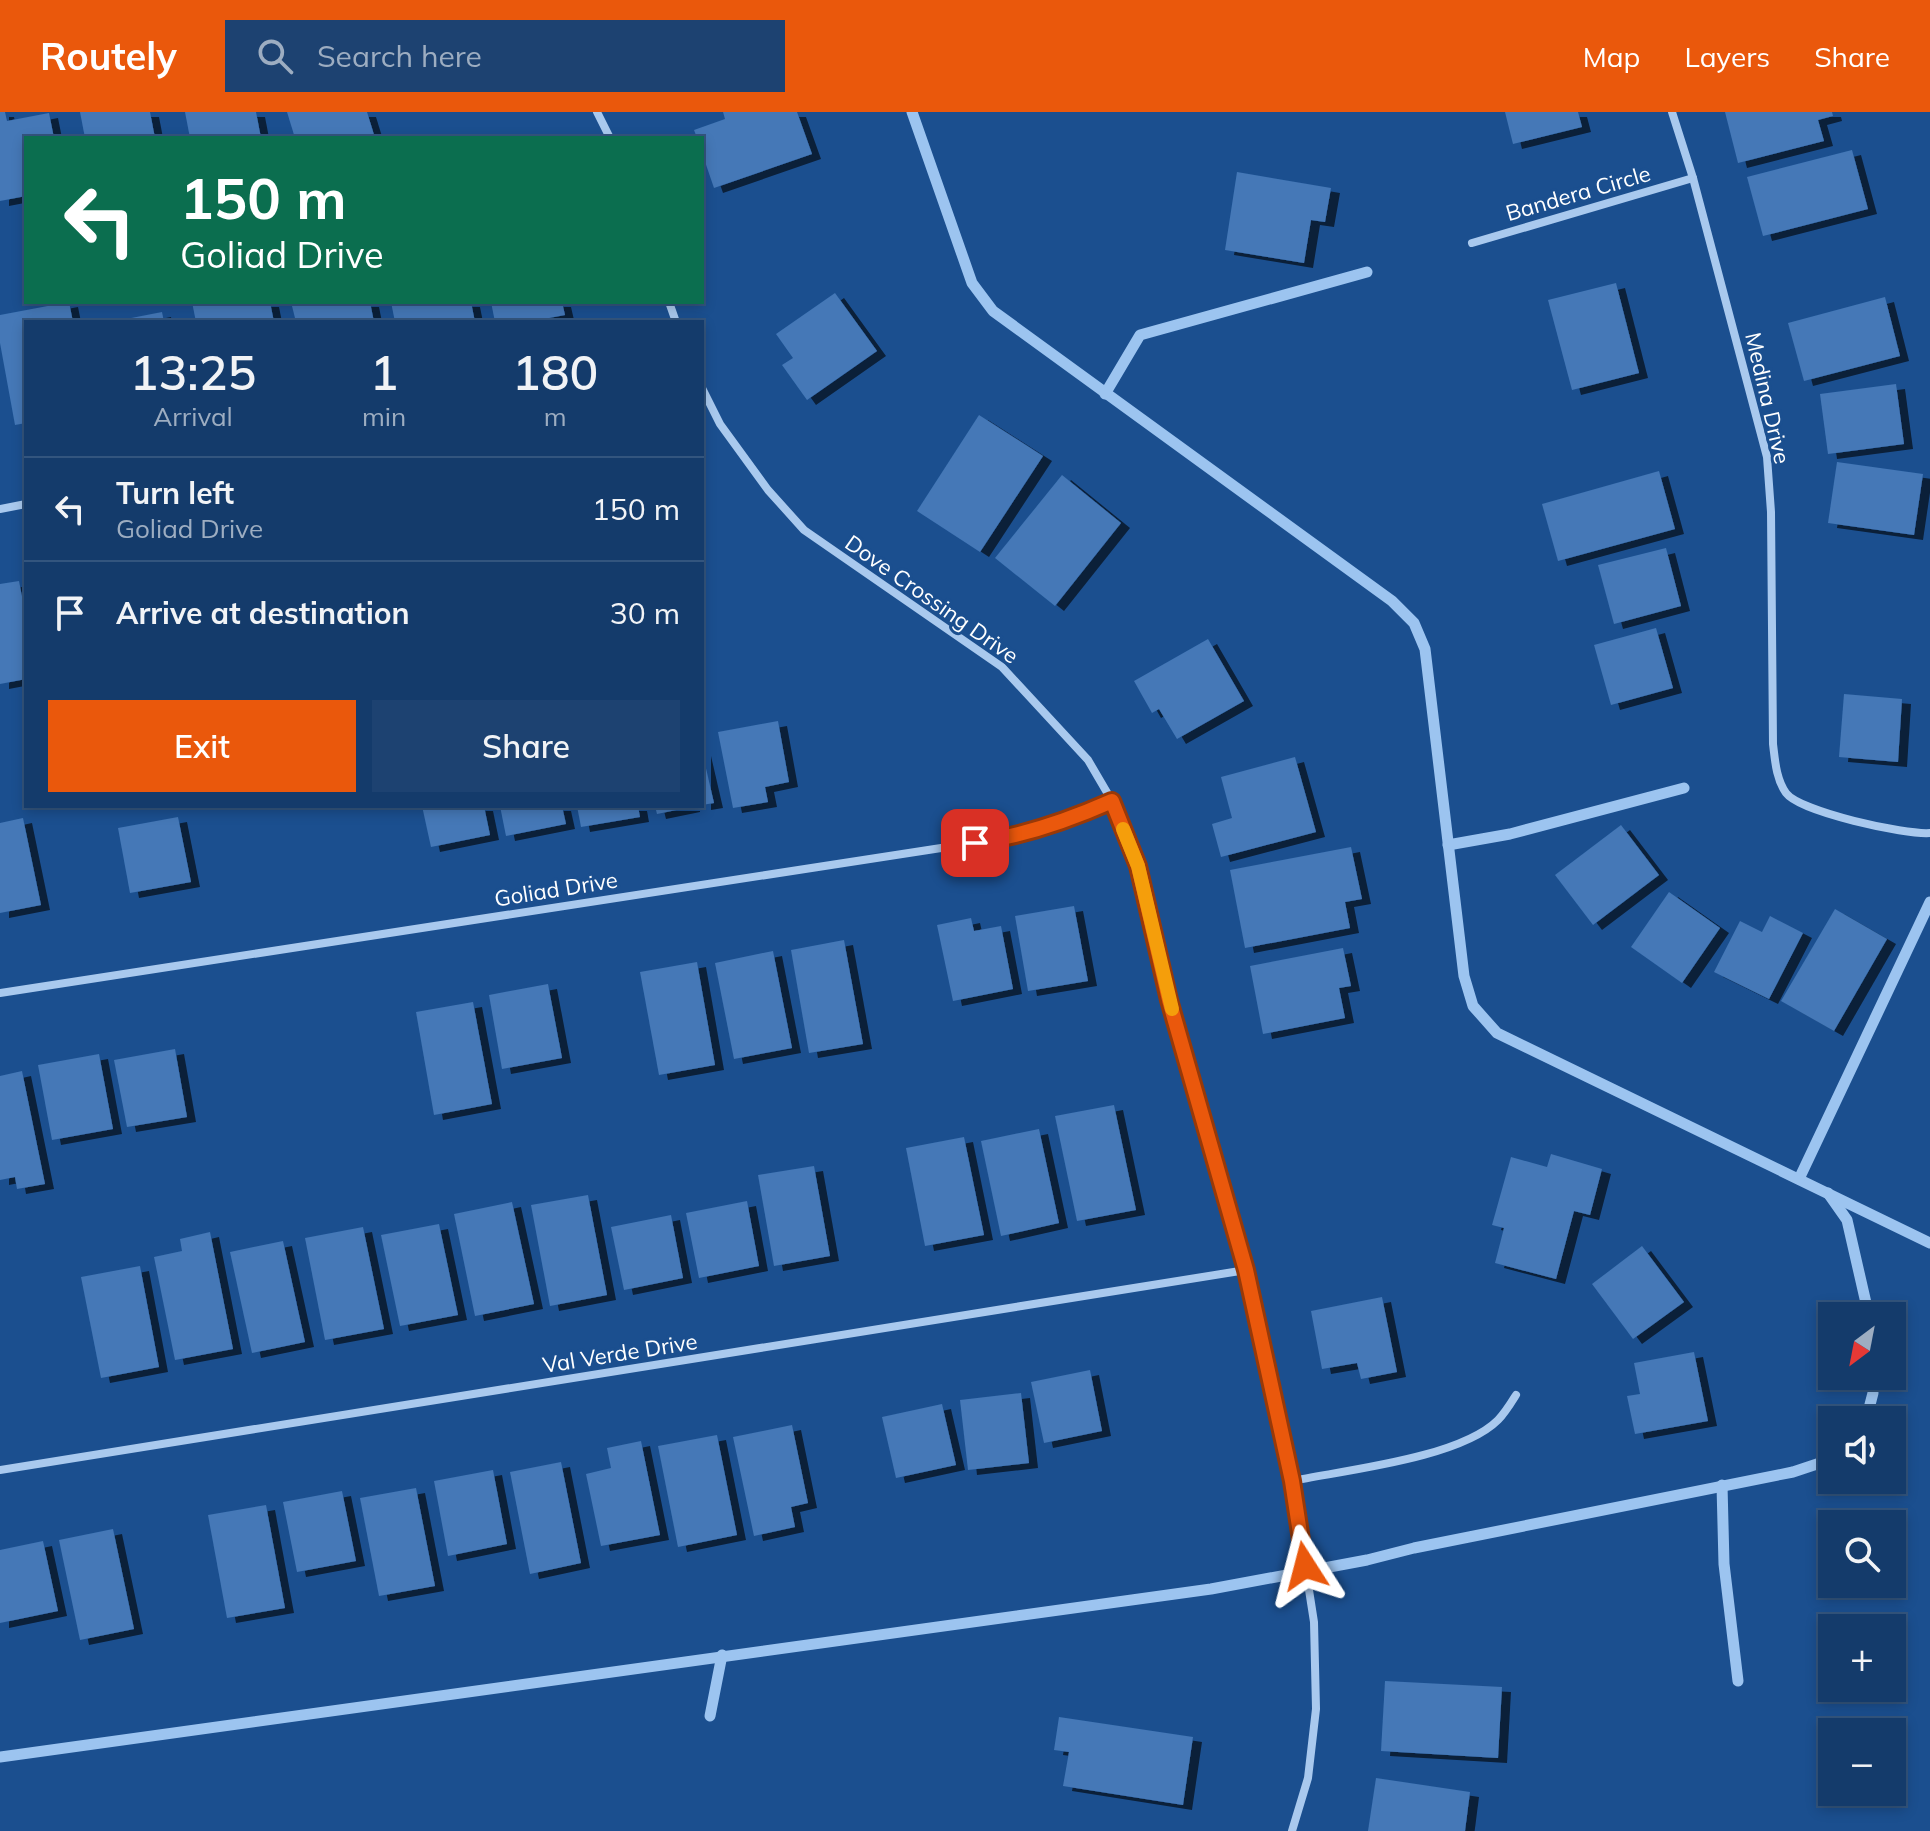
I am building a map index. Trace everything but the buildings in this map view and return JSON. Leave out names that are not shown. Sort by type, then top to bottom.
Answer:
[{"type":"street","points":[[597,112],[609,136]]},
{"type":"street","name":"Medina Drive","points":[[1672,112],[1693,178],[1767,457],[1771,512],[1773,744],[1777,771],[1786,794],[1807,808],[1824,814],[1930,833]]},
{"type":"street","name":"Bandera Circle","points":[[1472,243],[1693,178]]},
{"type":"street","name":"Dove Crossing Drive","points":[[704,392],[720,424],[768,490],[804,530],[1002,667],[1088,760],[1112,801],[1138,866],[1169,1000],[1246,1270],[1292,1481],[1314,1622],[1316,1709],[1308,1778],[1292,1831]]},
{"type":"street","points":[[0,509],[24,504]]},
{"type":"street","name":"Goliad Drive","points":[[0,993],[1006,838],[1065,821],[1112,801]]},
{"type":"street","name":"Val Verde Drive","points":[[0,1470],[1246,1270]]},
{"type":"street","points":[[1292,1481],[1439,1452],[1474,1437],[1498,1420],[1516,1395]]},
{"type":"waterway","points":[[912,112],[972,283],[993,311],[1392,601],[1414,623],[1425,649],[1464,976],[1473,1006],[1497,1033],[1930,1243]]},
{"type":"waterway","points":[[1105,394],[1140,335],[1367,272]]},
{"type":"waterway","points":[[1448,845],[1510,834],[1684,788]]},
{"type":"waterway","points":[[1799,1179],[1930,902]]},
{"type":"waterway","points":[[1828,1193],[1847,1220],[1866,1302]]},
{"type":"waterway","points":[[1870,1406],[1873,1390]]},
{"type":"waterway","points":[[0,1757],[1211,1589],[1367,1560],[1793,1472],[1818,1464]]},
{"type":"waterway","points":[[1722,1485],[1724,1564],[1738,1681]]},
{"type":"waterway","points":[[710,1716],[722,1655]]},
{"type":"slow traffic","points":[[1123,829],[1138,866],[1172,1009]]},
{"type":"route","points":[[975,843],[1006,838],[1065,821],[1112,801],[1138,866],[1169,1000],[1246,1270],[1292,1481],[1305,1566]]}]
